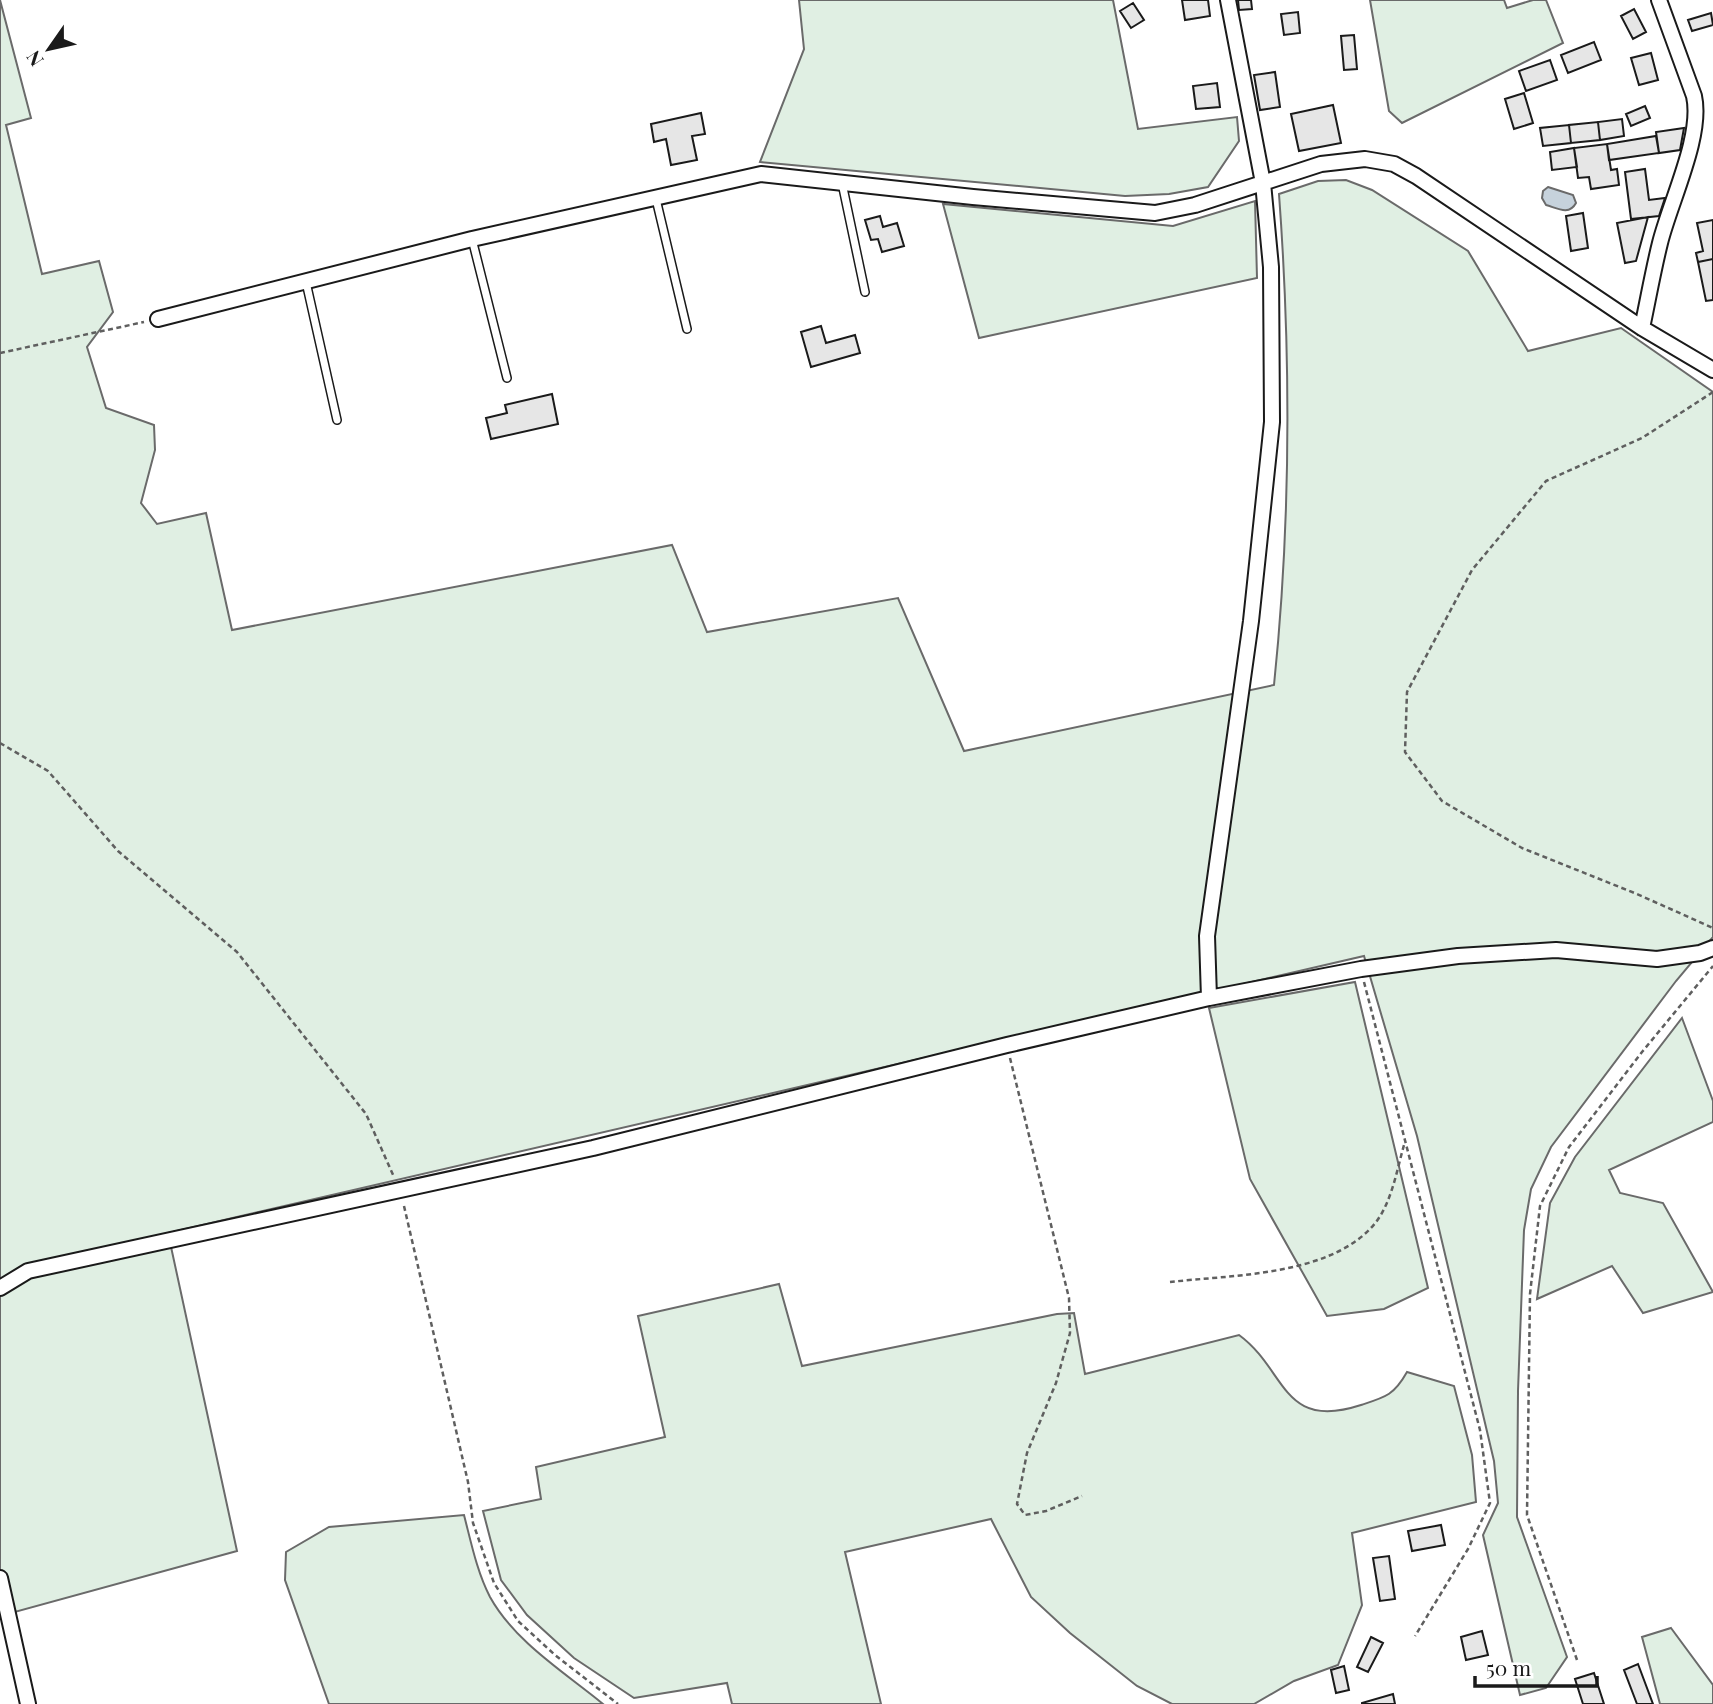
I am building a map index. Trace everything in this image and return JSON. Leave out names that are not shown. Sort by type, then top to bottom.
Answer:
[{"type":"street","points":[[1209,998],[1207,936],[1251,621],[1272,422],[1271,267],[1263,183],[1228,0]]},
{"type":"street","points":[[1642,328],[1660,242],[1693,134],[1697,110],[1660,0]]},
{"type":"street","points":[[158,319],[472,239],[761,174],[1155,213],[1195,205],[1321,164],[1365,159],[1394,164],[1416,176],[1642,328],[1713,370]]},
{"type":"street","points":[[0,1287],[28,1271],[593,1148],[1007,1045],[1209,998],[1361,969],[1458,956],[1556,950],[1657,959],[1700,953],[1713,948]]},
{"type":"street","points":[[0,1578],[29,1704]]},
{"type":"lane","points":[[842,183],[864,292]]},
{"type":"lane","points":[[656,199],[688,330]]},
{"type":"lane","points":[[472,239],[507,378]]},
{"type":"lane","points":[[306,281],[337,420]]},
{"type":"path","points":[[0,353],[158,319]]},
{"type":"path","points":[[1713,392],[1642,438],[1546,481],[1472,570],[1407,692],[1405,752],[1442,801],[1522,848],[1713,928]]},
{"type":"path","points":[[0,743],[48,771],[118,851],[237,952],[366,1114],[400,1190],[468,1482],[473,1523],[494,1583],[518,1621],[555,1655],[618,1704]]},
{"type":"path","points":[[1577,1660],[1527,1515],[1530,1294],[1540,1206],[1569,1147],[1713,966]]},
{"type":"path","points":[[1361,969],[1480,1430],[1490,1503],[1468,1549],[1415,1636]]},
{"type":"path","points":[[1007,1045],[1069,1298],[1070,1333],[1056,1383],[1027,1452],[1017,1504],[1025,1515],[1046,1511],[1082,1496]]},
{"type":"path","points":[[1170,1282],[1278,1269],[1327,1258],[1351,1245],[1371,1228],[1389,1198],[1405,1142]]},
{"type":"green space","points":[[0,0],[31,118],[6,125],[42,274],[99,261],[113,312],[87,347],[106,408],[154,425],[155,450],[141,503],[157,524],[206,513],[232,630],[672,545],[707,632],[898,598],[964,751],[1274,685],[1284,562],[1287,439],[1286,316],[1279,194],[1318,181],[1346,180],[1372,190],[1468,251],[1528,351],[1621,328],[1713,392],[1713,937],[1676,981],[1551,1147],[1531,1189],[1524,1230],[1517,1517],[1567,1657],[1546,1688],[1520,1695],[1483,1535],[1498,1503],[1494,1461],[1417,1136],[1364,956],[168,1233],[237,1551],[0,1616]]},
{"type":"green space","points":[[799,0],[1113,0],[1138,129],[1237,117],[1239,141],[1208,187],[1169,194],[1125,196],[760,162],[804,49]]},
{"type":"green space","points":[[1370,0],[1504,0],[1507,8],[1533,0],[1546,0],[1563,43],[1402,123],[1389,111]]},
{"type":"green space","points":[[1255,201],[1257,278],[979,338],[943,204],[1173,226]]},
{"type":"green space","points":[[1355,982],[1428,1288],[1384,1309],[1327,1316],[1250,1179],[1209,1008]]},
{"type":"green space","points":[[1682,1018],[1713,1101],[1713,1122],[1609,1170],[1620,1193],[1663,1203],[1713,1292],[1643,1313],[1612,1266],[1537,1299],[1550,1203],[1575,1157]]},
{"type":"green space","points":[[779,1284],[802,1366],[1057,1314],[1074,1313],[1085,1374],[1239,1335],[1255,1349],[1288,1393],[1300,1404],[1315,1410],[1335,1411],[1377,1400],[1398,1386],[1407,1372],[1454,1386],[1472,1455],[1476,1502],[1352,1533],[1362,1605],[1338,1665],[1294,1681],[1254,1704],[1172,1704],[1137,1686],[1070,1633],[1031,1597],[991,1519],[845,1552],[881,1704],[732,1704],[727,1683],[634,1698],[574,1658],[527,1615],[501,1580],[483,1511],[541,1499],[536,1467],[665,1437],[638,1316]]},
{"type":"green space","points":[[464,1515],[481,1577],[500,1613],[526,1642],[603,1704],[329,1704],[285,1580],[286,1552],[329,1527]]},
{"type":"green space","points":[[1671,1628],[1713,1685],[1713,1704],[1660,1704],[1642,1637]]},
{"type":"shaded area","points":[[1548,187],[1573,195],[1576,203],[1566,210],[1546,205],[1542,198],[1543,191]]},
{"type":"building","points":[[1182,0],[1208,0],[1210,16],[1185,20]]},
{"type":"building","points":[[1238,0],[1251,0],[1252,9],[1239,10]]},
{"type":"building","points":[[1133,3],[1144,20],[1131,28],[1120,11]]},
{"type":"building","points":[[1634,9],[1646,32],[1633,39],[1621,16]]},
{"type":"building","points":[[1298,12],[1300,33],[1284,35],[1281,14]]},
{"type":"building","points":[[1711,13],[1713,25],[1692,31],[1688,20]]},
{"type":"building","points":[[1354,35],[1357,69],[1344,70],[1341,36]]},
{"type":"building","points":[[1594,42],[1601,60],[1568,73],[1561,55]]},
{"type":"building","points":[[1651,53],[1658,80],[1639,85],[1631,58]]},
{"type":"building","points":[[1550,60],[1557,80],[1526,91],[1519,71]]},
{"type":"building","points":[[1275,72],[1280,107],[1260,110],[1254,75]]},
{"type":"building","points":[[1217,83],[1220,107],[1196,109],[1193,86]]},
{"type":"building","points":[[1524,93],[1533,123],[1514,129],[1505,99]]},
{"type":"building","points":[[1333,105],[1341,143],[1299,151],[1291,114]]},
{"type":"building","points":[[1645,106],[1650,118],[1631,126],[1626,114]]},
{"type":"building","points":[[701,113],[705,134],[692,136],[697,160],[671,165],[666,139],[654,142],[651,124]]},
{"type":"building","points":[[1622,119],[1624,136],[1600,140],[1598,122]]},
{"type":"building","points":[[1598,122],[1600,140],[1571,143],[1569,125]]},
{"type":"building","points":[[1569,125],[1571,143],[1543,146],[1540,128]]},
{"type":"building","points":[[1684,128],[1680,150],[1659,153],[1656,132]]},
{"type":"building","points":[[1656,136],[1659,153],[1609,160],[1607,144]]},
{"type":"building","points":[[1607,144],[1611,170],[1617,169],[1619,185],[1591,189],[1589,177],[1578,178],[1574,148]]},
{"type":"building","points":[[1574,148],[1577,167],[1552,170],[1550,152]]},
{"type":"building","points":[[1645,169],[1649,200],[1665,198],[1659,216],[1631,219],[1625,172]]},
{"type":"building","points":[[1583,213],[1588,248],[1571,251],[1566,216]]},
{"type":"building","points":[[880,216],[883,227],[897,223],[904,246],[882,252],[878,239],[871,240],[865,220]]},
{"type":"building","points":[[1648,217],[1636,261],[1625,263],[1617,223]]},
{"type":"building","points":[[1713,220],[1713,259],[1698,262],[1696,253],[1703,251],[1697,223]]},
{"type":"building","points":[[1713,259],[1713,300],[1706,301],[1698,262]]},
{"type":"building","points":[[821,326],[826,343],[855,335],[860,353],[811,367],[801,332]]},
{"type":"building","points":[[552,394],[558,424],[491,439],[486,418],[507,413],[505,405]]},
{"type":"building","points":[[1441,1525],[1445,1545],[1412,1551],[1408,1531]]},
{"type":"building","points":[[1389,1556],[1395,1599],[1380,1601],[1373,1558]]},
{"type":"building","points":[[1482,1631],[1488,1655],[1466,1660],[1461,1637]]},
{"type":"building","points":[[1371,1637],[1383,1643],[1368,1672],[1357,1667]]},
{"type":"building","points":[[1638,1664],[1653,1704],[1637,1704],[1624,1670]]},
{"type":"building","points":[[1344,1666],[1349,1690],[1336,1693],[1331,1670]]},
{"type":"building","points":[[1594,1673],[1604,1704],[1583,1704],[1575,1679]]},
{"type":"building","points":[[1393,1694],[1395,1704],[1362,1704],[1362,1703]]}]
